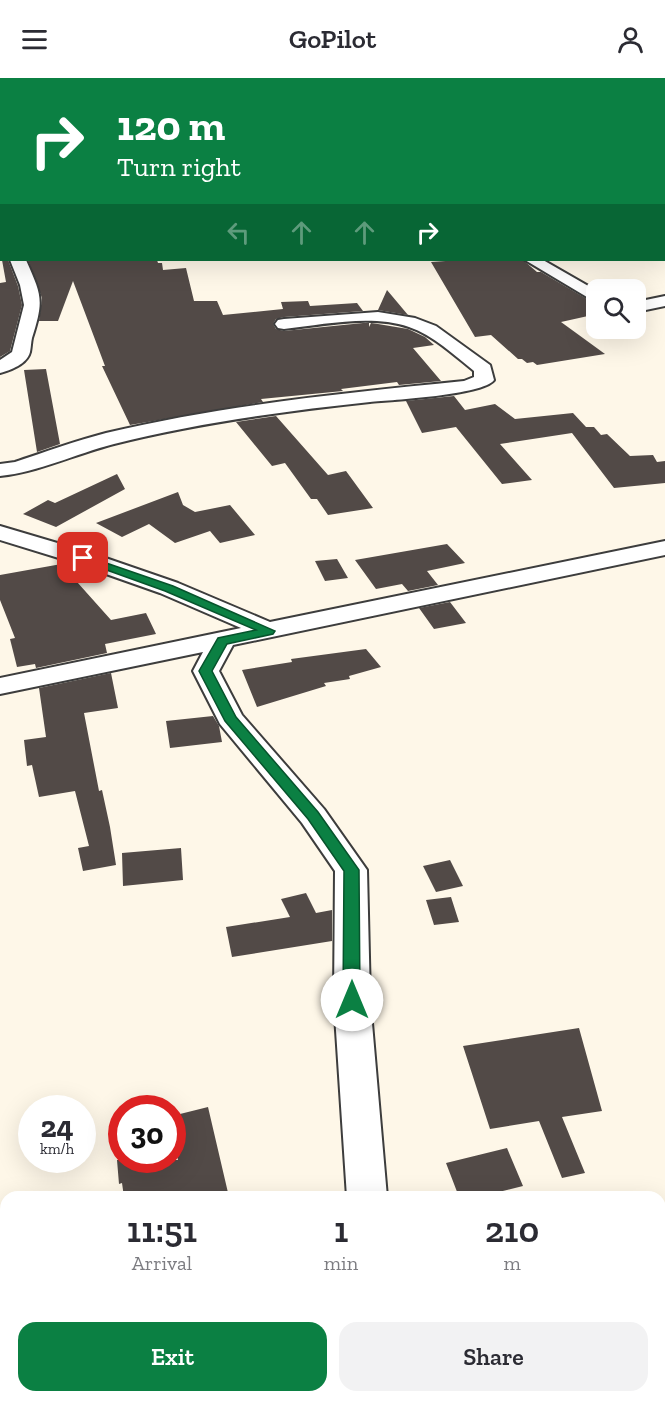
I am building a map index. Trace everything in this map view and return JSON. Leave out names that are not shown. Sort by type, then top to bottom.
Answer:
[{"type":"street","points":[[0,367],[15,360],[21,353],[20,343],[32,312],[32,299],[18,261]]},
{"type":"street","points":[[535,261],[586,291]]},
{"type":"street","points":[[646,305],[665,301]]},
{"type":"street","points":[[0,470],[17,468],[109,439],[198,421],[316,402],[466,386],[484,380],[483,369],[430,330],[407,320],[342,319],[284,324]]},
{"type":"street","points":[[0,533],[83,558],[169,588],[269,631]]},
{"type":"street","points":[[0,686],[665,548]]},
{"type":"street","points":[[222,641],[206,671],[230,718],[313,816],[351,870],[352,1000],[367,1191]]},
{"type":"building","points":[[2,261],[8,261],[22,305],[10,351],[0,357],[0,283],[6,282]]},
{"type":"building","points":[[28,261],[157,261],[162,263],[163,270],[186,268],[194,301],[217,301],[223,315],[283,309],[281,302],[308,301],[310,306],[357,303],[363,311],[284,317],[276,319],[273,324],[276,329],[284,331],[363,323],[369,323],[369,327],[371,323],[408,329],[425,337],[434,345],[413,348],[441,381],[399,385],[397,382],[341,389],[343,391],[261,399],[263,402],[130,425],[102,366],[105,366],[73,281],[58,321],[39,321],[42,298]]},
{"type":"building","points":[[524,261],[537,272],[541,272],[586,299],[586,316],[561,322],[605,354],[537,365],[518,359],[491,335],[475,337],[431,262]]},
{"type":"building","points":[[387,290],[408,315],[378,310]]},
{"type":"building","points":[[46,369],[60,444],[37,452],[24,370]]},
{"type":"building","points":[[454,396],[465,410],[495,404],[515,419],[573,413],[586,427],[594,427],[601,435],[607,434],[630,456],[653,455],[657,462],[665,461],[665,483],[614,488],[572,433],[500,444],[532,480],[502,484],[456,427],[422,433],[406,401]]},
{"type":"building","points":[[276,416],[328,475],[346,471],[373,508],[328,515],[317,499],[311,499],[285,463],[272,466],[236,422]]},
{"type":"building","points":[[117,474],[125,489],[56,527],[23,514],[48,500],[55,503]]},
{"type":"building","points":[[178,492],[183,505],[195,512],[230,505],[255,535],[220,543],[210,531],[175,543],[149,524],[122,537],[96,523]]},
{"type":"building","points":[[447,544],[465,563],[427,571],[438,585],[408,591],[402,584],[376,589],[355,560]]},
{"type":"building","points":[[337,559],[348,578],[325,581],[315,561]]},
{"type":"building","points":[[67,563],[69,573],[111,620],[146,613],[156,634],[105,644],[107,653],[36,668],[35,664],[17,667],[10,639],[15,638],[0,600],[0,575]]},
{"type":"building","points":[[450,602],[466,623],[434,629],[419,608]]},
{"type":"building","points":[[366,649],[381,667],[349,676],[350,679],[324,683],[326,686],[257,707],[242,670],[292,662],[291,659]]},
{"type":"building","points":[[111,673],[118,708],[84,713],[99,791],[102,790],[110,827],[116,865],[83,871],[78,848],[89,846],[75,791],[39,797],[32,765],[27,766],[24,740],[46,737],[39,688]]},
{"type":"building","points":[[213,716],[219,726],[222,742],[170,748],[166,721]]},
{"type":"building","points":[[181,848],[183,880],[123,886],[122,853]]},
{"type":"building","points":[[450,860],[463,886],[436,892],[423,866]]},
{"type":"building","points":[[306,893],[316,913],[332,910],[332,941],[232,957],[226,927],[290,917],[281,899]]},
{"type":"building","points":[[451,897],[459,922],[434,925],[426,900]]},
{"type":"building","points":[[579,1028],[602,1111],[562,1117],[585,1173],[562,1178],[539,1121],[490,1129],[463,1046]]},
{"type":"building","points":[[208,1107],[228,1191],[123,1191],[122,1183],[119,1184],[118,1173],[186,1173],[186,1112]]},
{"type":"building","points":[[507,1148],[523,1186],[503,1191],[457,1191],[446,1163]]},
{"type":"route","points":[[83,558],[169,588],[269,631],[222,641],[206,671],[230,718],[313,816],[351,870],[353,882],[352,1000]]}]
